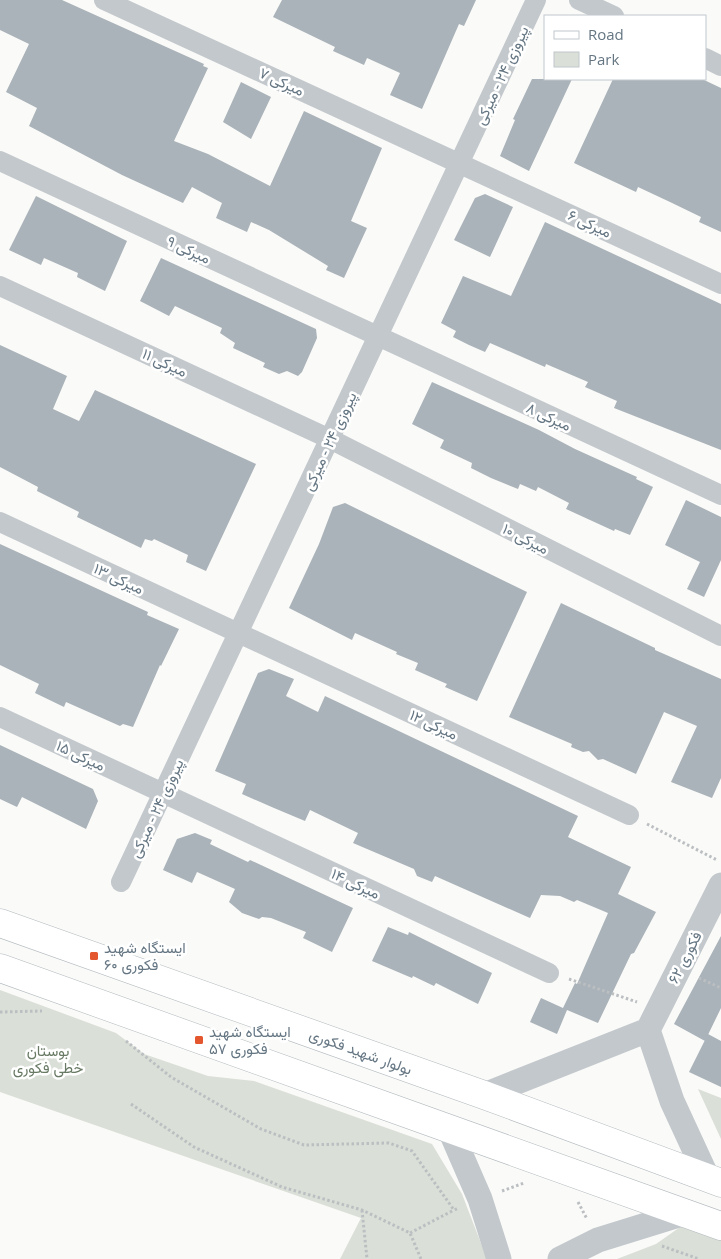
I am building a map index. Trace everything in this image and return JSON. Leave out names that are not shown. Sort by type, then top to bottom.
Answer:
[{"type":"main road","name":"بولوار شهید فکوری","points":[[0,923],[484,1095],[714,1181]]},
{"type":"main road","points":[[0,968],[721,1226]]},
{"type":"street","name":"میرکی ۷","points":[[104,0],[460,162]]},
{"type":"street","name":"پیروزی ۲۴ - میرکی","points":[[121,882],[536,0]]},
{"type":"street","points":[[579,0],[612,15]]},
{"type":"street","points":[[706,58],[721,66]]},
{"type":"street","name":"میرکی ۹","points":[[0,161],[378,337]]},
{"type":"street","name":"میرکی ۶","points":[[460,162],[721,284]]},
{"type":"street","name":"میرکی ۱۱","points":[[0,286],[330,439]]},
{"type":"street","name":"میرکی ۸","points":[[378,337],[721,495]]},
{"type":"street","name":"میرکی ۱۰","points":[[330,439],[721,636]]},
{"type":"street","name":"میرکی ۱۳","points":[[0,522],[238,633]]},
{"type":"street","name":"میرکی ۱۲","points":[[238,633],[629,815]]},
{"type":"street","name":"میرکی ۱۵","points":[[0,717],[163,793]]},
{"type":"street","name":"میرکی ۱۴","points":[[163,793],[549,973]]},
{"type":"street","name":"فکوری ۶۲","points":[[653,1019],[721,885]]},
{"type":"street","points":[[484,1095],[653,1019],[672,1100],[714,1181]]},
{"type":"street","points":[[450,1130],[480,1200],[499,1259]]},
{"type":"street","points":[[560,1259],[598,1240],[685,1213]]},
{"type":"path","points":[[629,815],[721,862]]},
{"type":"path","points":[[549,973],[653,1019]]},
{"type":"path","points":[[0,1012],[44,1011]]},
{"type":"path","points":[[119,1035],[171,1077],[260,1129],[304,1145],[389,1143],[412,1151],[454,1210]]},
{"type":"path","points":[[131,1104],[194,1147],[282,1187],[362,1210],[410,1233],[421,1259]]},
{"type":"path","points":[[410,1233],[454,1210],[525,1183]]},
{"type":"path","points":[[576,1198],[598,1240]]},
{"type":"path","points":[[362,1210],[367,1259]]},
{"type":"green space","name":"بوستان خطی فکوری","points":[[0,990],[116,1033],[144,1054],[208,1076],[254,1081],[432,1144],[462,1194],[487,1259],[340,1259],[361,1218],[0,1092]]},
{"type":"green space","points":[[698,1089],[721,1098],[721,1139]]},
{"type":"green space","points":[[683,1225],[721,1240],[721,1259],[617,1259],[656,1244]]},
{"type":"building","points":[[0,0],[62,0],[204,64],[203,66],[208,68],[174,141],[208,154],[270,186],[304,111],[382,148],[351,221],[367,228],[344,278],[326,270],[328,266],[269,230],[251,222],[247,232],[216,218],[222,203],[192,187],[183,203],[122,175],[29,126],[37,108],[6,92],[29,44],[0,30]]},
{"type":"building","points":[[282,0],[476,0],[464,26],[459,24],[422,109],[390,95],[400,73],[367,58],[364,65],[333,51],[335,47],[273,17]]},
{"type":"building","points":[[532,79],[572,80],[529,171],[500,156],[515,120],[513,119]]},
{"type":"building","points":[[613,80],[704,80],[721,88],[721,232],[699,222],[701,217],[670,202],[638,187],[636,192],[574,163]]},
{"type":"building","points":[[241,82],[271,97],[251,139],[223,122]]},
{"type":"building","points":[[485,194],[513,207],[490,257],[454,240],[475,198]]},
{"type":"building","points":[[36,196],[127,241],[105,291],[77,277],[78,273],[44,258],[41,265],[9,250]]},
{"type":"building","points":[[545,222],[721,304],[721,450],[614,408],[617,401],[585,387],[588,382],[546,364],[545,367],[490,343],[485,352],[469,345],[453,337],[456,331],[441,323],[463,276],[511,296]]},
{"type":"building","points":[[161,258],[316,329],[317,338],[302,372],[298,376],[287,371],[279,374],[263,367],[265,363],[233,348],[235,343],[220,333],[222,328],[175,306],[169,316],[140,301]]},
{"type":"building","points":[[0,345],[67,376],[53,409],[79,421],[95,390],[256,464],[206,571],[186,562],[188,555],[154,539],[152,541],[145,539],[141,548],[77,517],[79,512],[37,491],[38,487],[0,467]]},
{"type":"building","points":[[432,382],[539,430],[575,449],[637,477],[636,479],[653,487],[630,535],[615,529],[614,531],[566,509],[569,503],[538,487],[536,491],[520,484],[518,489],[491,478],[471,468],[472,463],[440,448],[444,440],[412,424]]},
{"type":"building","points":[[686,500],[721,517],[721,560],[704,597],[687,589],[700,562],[665,545]]},
{"type":"building","points":[[345,503],[527,592],[477,701],[445,687],[447,684],[415,670],[418,663],[396,654],[397,652],[355,633],[352,640],[289,608],[319,544],[333,507]]},
{"type":"building","points":[[0,544],[148,612],[147,615],[179,629],[160,665],[133,727],[123,724],[120,726],[66,702],[64,707],[35,693],[39,684],[0,665]]},
{"type":"building","points":[[561,603],[655,648],[655,650],[721,679],[721,778],[712,798],[671,782],[697,726],[664,712],[636,774],[603,759],[598,760],[589,751],[583,752],[571,747],[572,744],[509,717]]},
{"type":"building","points":[[269,669],[294,679],[286,696],[318,712],[325,696],[578,816],[568,837],[631,867],[618,894],[656,912],[634,953],[631,954],[598,1023],[567,1010],[557,1034],[530,1022],[541,998],[563,1008],[575,983],[577,984],[608,913],[577,900],[574,902],[560,896],[541,895],[530,918],[435,876],[432,882],[417,876],[414,869],[353,843],[358,833],[310,810],[305,821],[274,808],[242,794],[246,784],[215,771],[258,673]]},
{"type":"building","points":[[0,745],[93,789],[98,801],[86,829],[22,797],[17,807],[0,799]]},
{"type":"building","points":[[195,833],[212,840],[210,844],[248,862],[250,860],[353,908],[332,952],[303,938],[306,932],[271,918],[262,917],[259,919],[242,913],[229,902],[235,889],[197,872],[192,883],[163,870],[177,839]]},
{"type":"building","points":[[388,927],[408,935],[409,932],[492,973],[478,1004],[436,983],[434,986],[372,961]]},
{"type":"building","points":[[721,936],[721,1008],[705,1041],[674,1024]]},
{"type":"building","points":[[708,1034],[721,1041],[721,1087],[689,1072]]},
{"type":"place","name":"ایستگاه شهید فکوری ۶۰","points":[[94,956]]},
{"type":"place","name":"ایستگاه شهید فکوری ۵۷","points":[[199,1040]]}]
